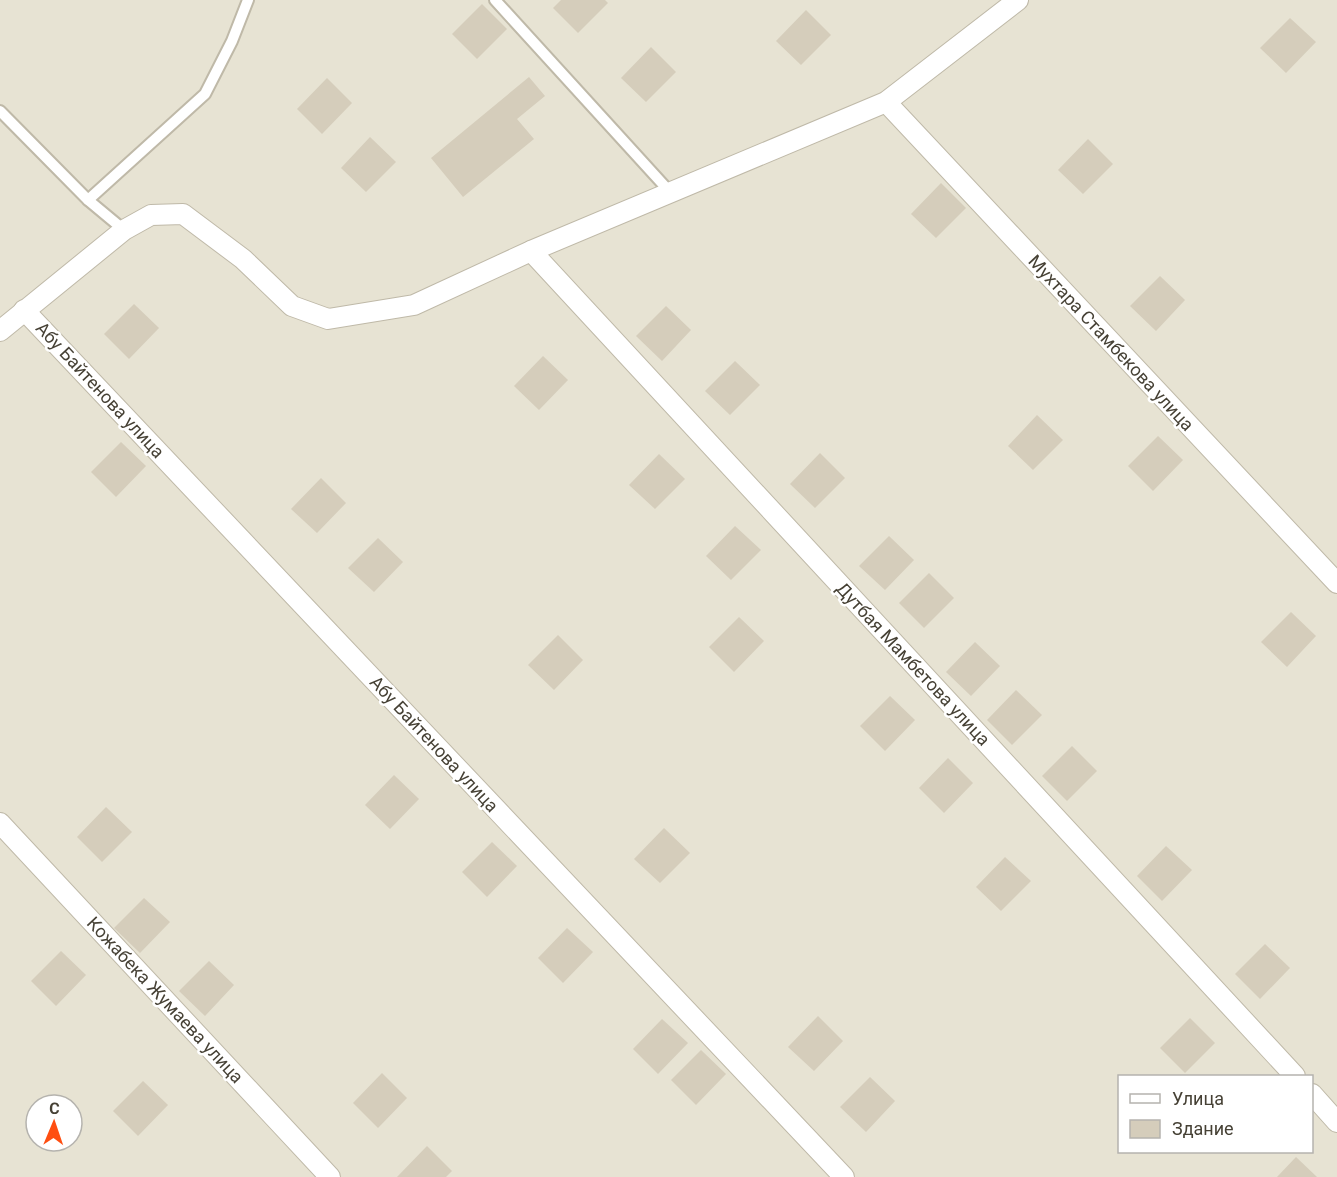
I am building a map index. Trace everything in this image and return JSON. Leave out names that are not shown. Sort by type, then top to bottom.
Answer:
[{"type":"street","points":[[0,331],[124,230],[151,215],[183,214],[243,259],[292,306],[328,318],[414,305],[531,251],[886,102],[1016,0]]},
{"type":"street","name":"Мухтара Стамбекова улица","points":[[886,102],[1337,583]]},
{"type":"street","name":"Дутбая Мамбетова улица","points":[[531,251],[1293,1075]]},
{"type":"street","name":"Абу Байтенова улица","points":[[24,310],[844,1177]]},
{"type":"street","name":"Кожабека Жумаева улица","points":[[0,824],[330,1177]]},
{"type":"street","points":[[1313,1096],[1337,1122]]},
{"type":"lane","points":[[88,200],[205,94],[232,41],[248,0]]},
{"type":"lane","points":[[495,0],[670,192]]},
{"type":"lane","points":[[0,111],[88,200],[124,230]]},
{"type":"shaded area","points":[[0,0],[1337,0],[1337,1177],[0,1177]]},
{"type":"building","points":[[561,0],[605,0],[608,3],[578,33],[553,8]]},
{"type":"building","points":[[482,4],[507,29],[477,59],[452,34]]},
{"type":"building","points":[[806,10],[831,35],[801,65],[776,41]]},
{"type":"building","points":[[1290,18],[1316,42],[1286,73],[1260,48]]},
{"type":"building","points":[[651,47],[676,72],[646,102],[621,78]]},
{"type":"building","points":[[529,77],[545,96],[517,119],[534,139],[463,197],[431,158]]},
{"type":"building","points":[[327,78],[352,103],[322,134],[297,109]]},
{"type":"building","points":[[370,137],[396,162],[366,192],[341,168]]},
{"type":"building","points":[[1088,139],[1113,164],[1083,194],[1058,170]]},
{"type":"building","points":[[941,183],[966,208],[936,238],[911,214]]},
{"type":"building","points":[[1160,276],[1185,300],[1156,331],[1130,306]]},
{"type":"building","points":[[134,304],[159,328],[129,359],[104,334]]},
{"type":"building","points":[[666,306],[691,330],[662,361],[636,336]]},
{"type":"building","points":[[543,356],[568,380],[539,410],[514,386]]},
{"type":"building","points":[[735,361],[760,385],[730,415],[705,391]]},
{"type":"building","points":[[1037,415],[1063,440],[1033,470],[1008,446]]},
{"type":"building","points":[[1158,436],[1183,460],[1153,491],[1128,466]]},
{"type":"building","points":[[121,442],[146,466],[116,497],[91,472]]},
{"type":"building","points":[[820,453],[845,478],[815,508],[790,484]]},
{"type":"building","points":[[659,454],[685,479],[655,509],[629,485]]},
{"type":"building","points":[[321,478],[346,503],[317,533],[291,509]]},
{"type":"building","points":[[735,526],[761,550],[731,580],[706,556]]},
{"type":"building","points":[[889,536],[914,560],[885,590],[859,566]]},
{"type":"building","points":[[378,538],[403,562],[374,592],[348,568]]},
{"type":"building","points":[[929,573],[954,598],[924,628],[899,603]]},
{"type":"building","points":[[1291,612],[1316,636],[1287,667],[1261,642]]},
{"type":"building","points":[[739,617],[764,641],[734,672],[709,647]]},
{"type":"building","points":[[558,635],[583,660],[554,690],[528,665]]},
{"type":"building","points":[[975,642],[1000,666],[971,696],[946,672]]},
{"type":"building","points":[[1016,690],[1042,715],[1012,745],[987,720]]},
{"type":"building","points":[[890,696],[915,720],[885,751],[860,726]]},
{"type":"building","points":[[1072,746],[1097,771],[1067,801],[1042,776]]},
{"type":"building","points":[[948,758],[973,783],[944,813],[919,788]]},
{"type":"building","points":[[394,775],[419,799],[390,829],[365,805]]},
{"type":"building","points":[[106,807],[132,832],[102,862],[77,837]]},
{"type":"building","points":[[664,828],[690,853],[660,883],[634,859]]},
{"type":"building","points":[[492,842],[517,866],[487,897],[462,872]]},
{"type":"building","points":[[1166,846],[1192,870],[1162,901],[1137,876]]},
{"type":"building","points":[[1005,857],[1031,881],[1001,911],[976,887]]},
{"type":"building","points":[[144,898],[170,922],[140,953],[114,928]]},
{"type":"building","points":[[567,928],[593,952],[563,983],[538,958]]},
{"type":"building","points":[[1265,944],[1290,968],[1260,999],[1235,974]]},
{"type":"building","points":[[61,951],[86,975],[56,1006],[31,981]]},
{"type":"building","points":[[209,961],[234,985],[205,1016],[179,991]]},
{"type":"building","points":[[818,1016],[843,1041],[814,1071],[788,1047]]},
{"type":"building","points":[[1190,1018],[1215,1043],[1185,1073],[1160,1048]]},
{"type":"building","points":[[662,1019],[688,1043],[658,1074],[633,1049]]},
{"type":"building","points":[[701,1050],[726,1074],[696,1105],[671,1080]]},
{"type":"building","points":[[382,1073],[407,1098],[378,1128],[353,1103]]},
{"type":"building","points":[[870,1077],[895,1101],[866,1132],[840,1107]]},
{"type":"building","points":[[143,1081],[168,1105],[138,1136],[113,1111]]},
{"type":"building","points":[[427,1146],[452,1171],[446,1177],[397,1177]]},
{"type":"building","points":[[1296,1157],[1317,1177],[1277,1177]]}]
